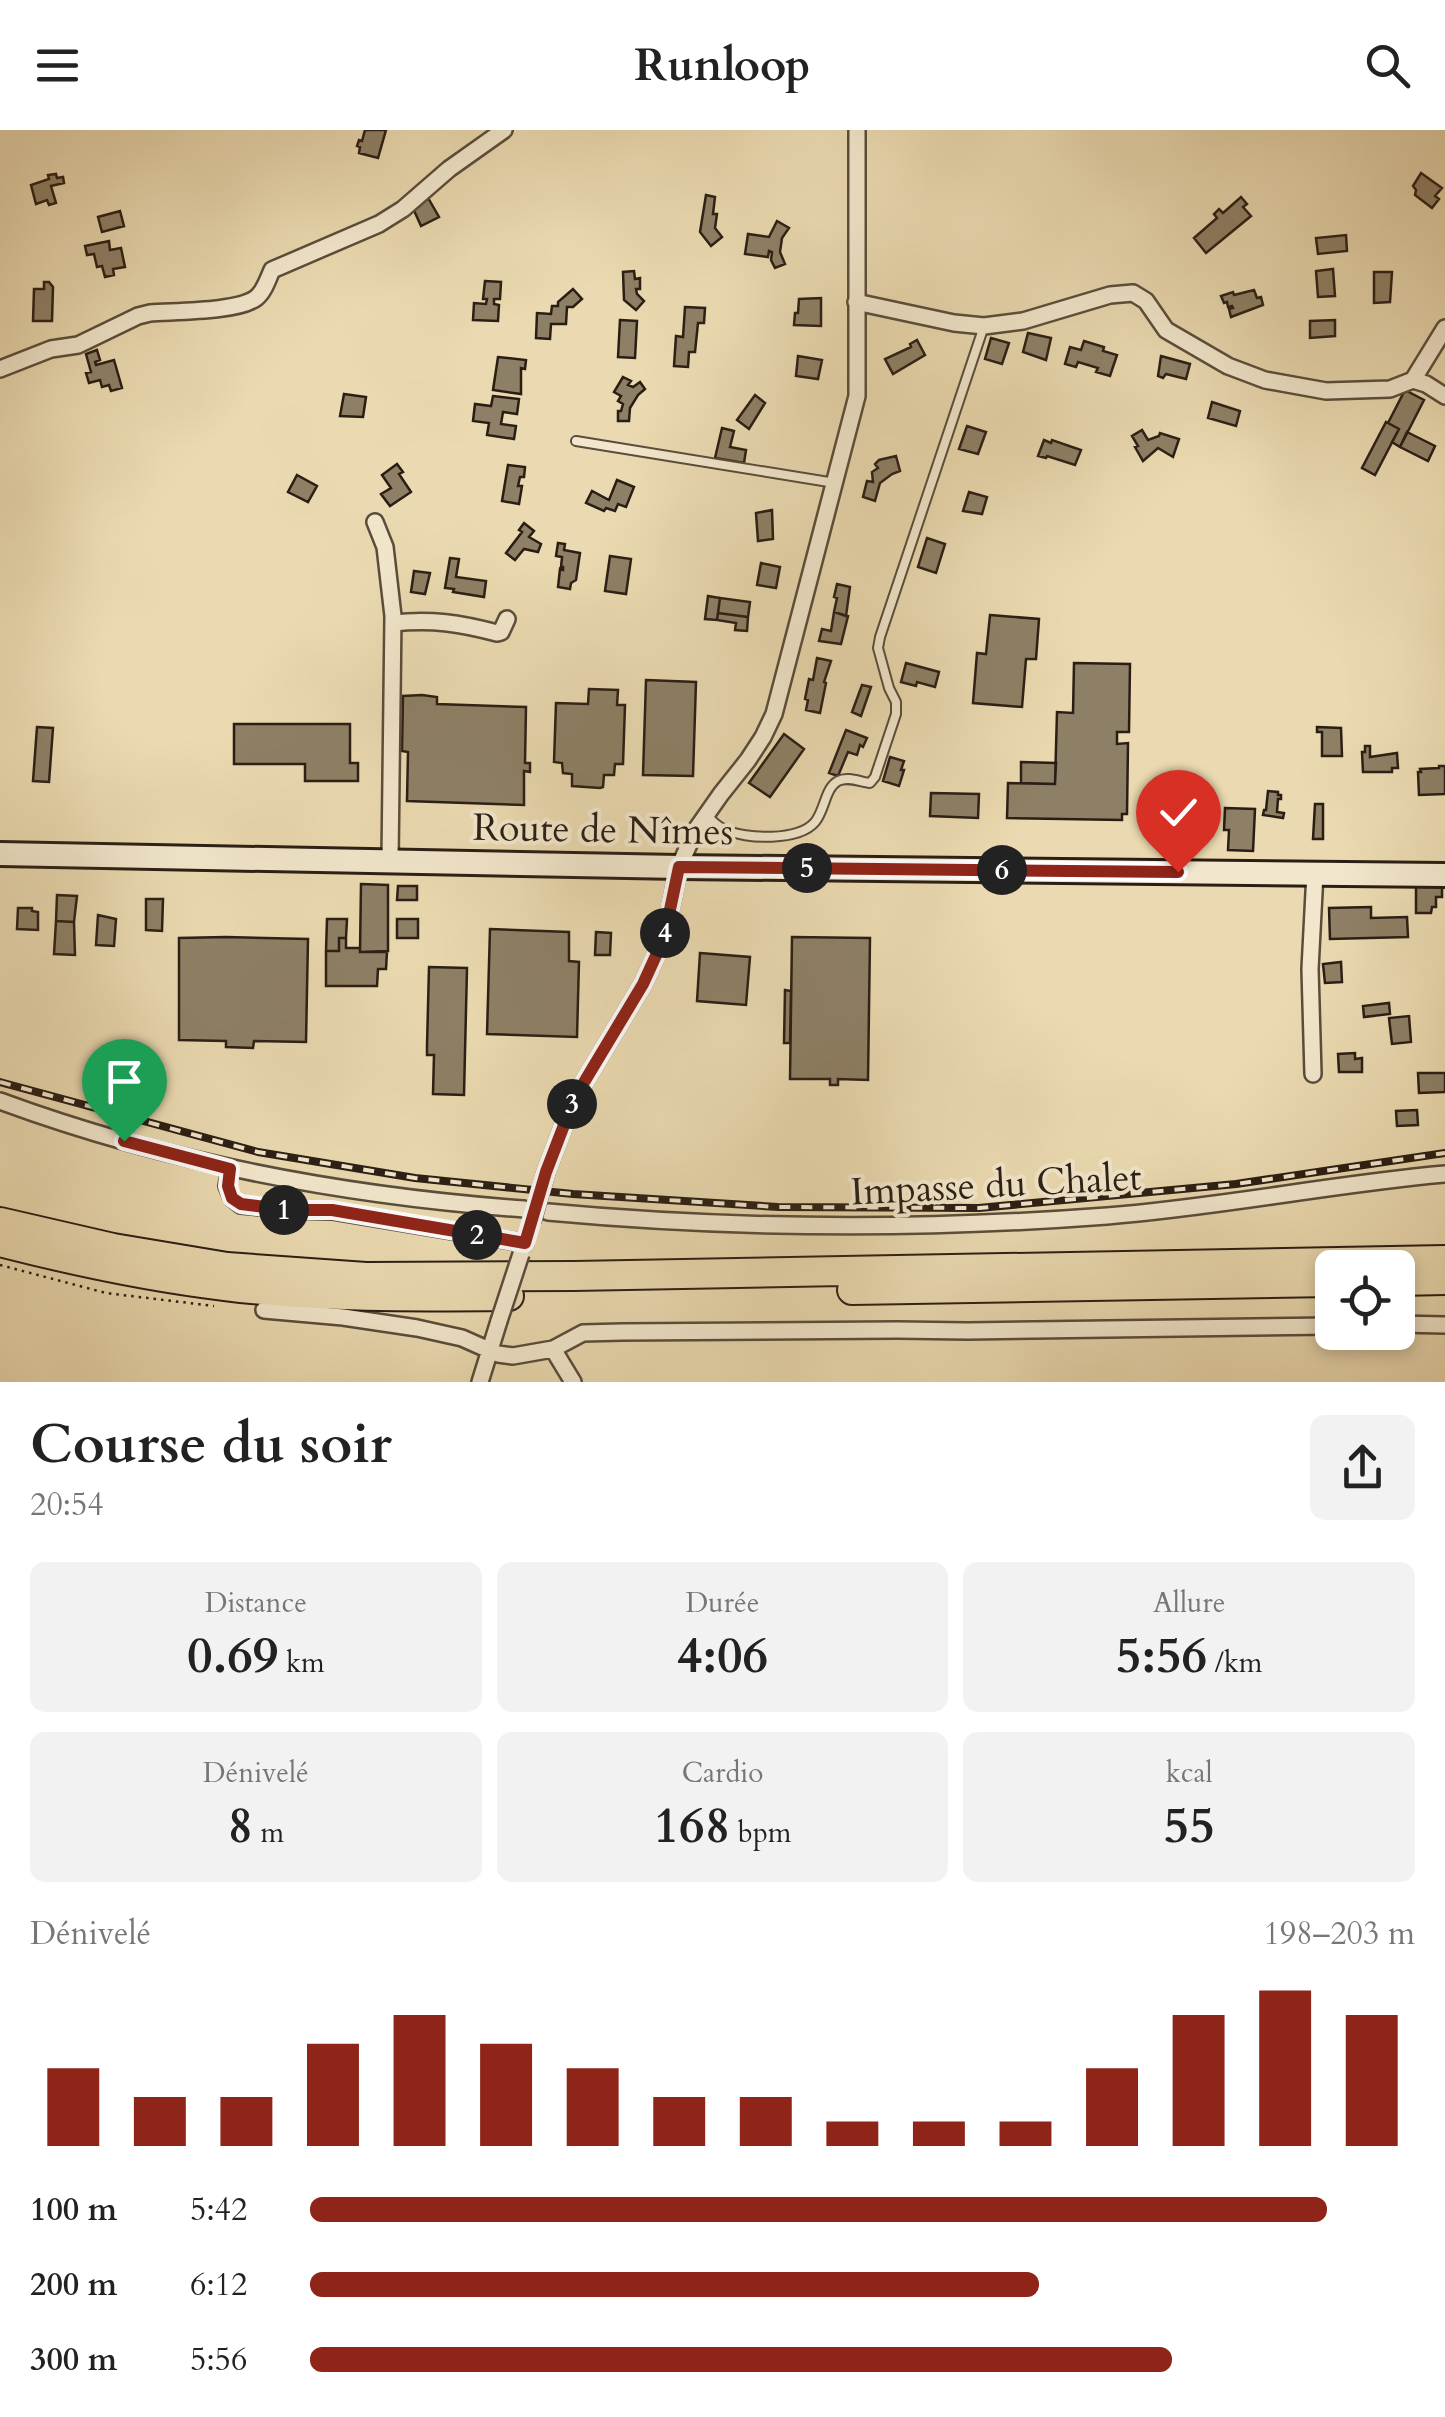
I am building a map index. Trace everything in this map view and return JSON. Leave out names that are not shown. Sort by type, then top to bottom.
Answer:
[{"type":"highway","points":[[0,1222],[113,1248],[208,1264],[366,1277],[1445,1260]]},
{"type":"highway","points":[[0,1242],[113,1268],[228,1287],[368,1296],[1315,1282]]},
{"type":"highway","points":[[1415,1281],[1445,1280]]},
{"type":"main road","name":"Route de Nîmes","points":[[0,854],[679,867],[1445,874]]},
{"type":"street","points":[[0,370],[51,349],[78,345],[138,316],[236,307],[256,298],[272,270],[403,210],[449,169],[504,130]]},
{"type":"street","points":[[480,1382],[523,1248],[528,1215],[574,1099],[643,984],[664,938],[679,867],[706,814],[764,738],[774,714],[857,396],[858,130]]},
{"type":"street","points":[[856,302],[984,326],[1133,293],[1146,301],[1166,330],[1228,366],[1265,380],[1326,391],[1390,389],[1413,380],[1445,328]]},
{"type":"street","points":[[1413,380],[1445,396]]},
{"type":"street","points":[[375,522],[386,547],[393,622],[390,860]]},
{"type":"street","points":[[393,622],[454,622],[497,633],[507,618]]},
{"type":"street","points":[[1313,1074],[1310,969],[1314,873]]},
{"type":"street","points":[[0,1101],[83,1130],[230,1169],[528,1215]]},
{"type":"street","points":[[230,1169],[228,1186],[232,1198],[241,1204],[332,1210],[523,1248]]},
{"type":"street","name":"Impasse du Chalet","points":[[548,1212],[807,1225],[950,1224],[1108,1216],[1445,1174]]},
{"type":"street","points":[[264,1310],[343,1316],[417,1328],[514,1356],[554,1350],[582,1333],[1315,1326]]},
{"type":"street","points":[[1415,1324],[1445,1325]]},
{"type":"street","points":[[554,1350],[573,1382]]},
{"type":"lane","points":[[706,814],[723,829],[738,834],[797,834],[812,827],[834,783],[842,779],[870,784],[875,777],[896,714],[896,702],[878,648],[880,637],[984,326]]},
{"type":"lane","points":[[576,440],[835,483]]},
{"type":"building","points":[[365,130],[386,130],[378,158],[359,153],[357,146]]},
{"type":"building","points":[[1421,173],[1442,188],[1432,208],[1415,195],[1413,186]]},
{"type":"building","points":[[56,174],[57,178],[63,177],[64,183],[51,186],[56,203],[49,205],[47,200],[36,204],[31,185]]},
{"type":"building","points":[[706,195],[715,197],[715,228],[722,237],[711,246],[700,232]]},
{"type":"building","points":[[427,196],[439,217],[421,226],[412,206]]},
{"type":"building","points":[[1241,197],[1251,216],[1206,253],[1194,238],[1217,218],[1214,214],[1219,209],[1223,213]]},
{"type":"building","points":[[120,211],[124,226],[102,232],[98,217]]},
{"type":"building","points":[[777,221],[789,228],[782,238],[780,252],[785,264],[775,268],[772,252],[768,257],[745,254],[748,234],[769,237]]},
{"type":"building","points":[[1346,235],[1347,251],[1318,254],[1316,238]]},
{"type":"building","points":[[109,241],[110,250],[121,248],[125,267],[113,269],[114,275],[105,277],[102,266],[97,267],[94,254],[87,255],[85,246]]},
{"type":"building","points":[[1333,269],[1335,296],[1318,297],[1316,271]]},
{"type":"building","points":[[634,271],[635,279],[640,278],[637,294],[644,301],[636,310],[624,300],[623,272]]},
{"type":"building","points":[[1374,272],[1392,272],[1390,302],[1374,303]]},
{"type":"building","points":[[485,281],[501,282],[500,299],[494,299],[494,304],[499,305],[498,321],[473,320],[474,303],[486,304]]},
{"type":"building","points":[[44,282],[53,287],[52,321],[33,321],[34,289],[44,289]]},
{"type":"building","points":[[573,289],[582,299],[567,307],[566,324],[551,324],[550,339],[536,338],[537,313],[551,314],[552,306],[558,306]]},
{"type":"building","points":[[1254,290],[1263,305],[1231,317],[1229,309],[1233,308],[1221,296]]},
{"type":"building","points":[[821,298],[821,326],[794,325],[799,299]]},
{"type":"building","points":[[685,307],[705,308],[704,323],[698,323],[695,352],[689,352],[688,367],[674,366],[676,336],[683,337]]},
{"type":"building","points":[[620,320],[637,321],[635,358],[618,357]]},
{"type":"building","points":[[1335,320],[1335,336],[1310,338],[1310,321]]},
{"type":"building","points":[[1028,333],[1051,338],[1046,360],[1023,352]]},
{"type":"building","points":[[991,338],[1009,343],[1002,364],[985,359]]},
{"type":"building","points":[[917,340],[925,355],[893,374],[885,359]]},
{"type":"building","points":[[1084,341],[1117,355],[1110,376],[1078,362],[1076,367],[1065,364],[1070,347],[1081,350]]},
{"type":"building","points":[[97,350],[100,360],[96,365],[114,360],[122,388],[111,391],[109,385],[102,387],[100,380],[89,383],[86,373],[91,372],[86,354]]},
{"type":"building","points":[[798,356],[822,360],[818,379],[796,376]]},
{"type":"building","points":[[1161,356],[1190,364],[1186,379],[1158,376]]},
{"type":"building","points":[[498,357],[526,360],[525,369],[521,368],[521,394],[493,390]]},
{"type":"building","points":[[623,377],[631,381],[628,385],[633,387],[640,382],[645,389],[630,408],[629,421],[618,421],[623,404],[618,401],[621,396],[614,392]]},
{"type":"building","points":[[1405,390],[1424,400],[1400,447],[1392,442],[1399,429],[1388,423]]},
{"type":"building","points":[[344,394],[366,397],[363,417],[340,416]]},
{"type":"building","points":[[755,395],[765,403],[749,429],[737,420]]},
{"type":"building","points":[[493,396],[519,399],[517,414],[503,412],[501,424],[516,426],[514,439],[487,435],[489,423],[473,421],[475,404],[491,406]]},
{"type":"building","points":[[1212,402],[1240,411],[1236,426],[1208,418]]},
{"type":"building","points":[[1386,422],[1399,429],[1375,475],[1362,468]]},
{"type":"building","points":[[967,426],[986,432],[978,454],[959,449]]},
{"type":"building","points":[[722,428],[734,431],[730,447],[746,450],[744,463],[715,458]]},
{"type":"building","points":[[1142,430],[1148,440],[1160,433],[1179,439],[1173,457],[1158,448],[1143,461],[1132,436]]},
{"type":"building","points":[[1407,432],[1435,446],[1428,461],[1400,447]]},
{"type":"building","points":[[1044,440],[1081,450],[1075,465],[1038,456]]},
{"type":"building","points":[[896,456],[900,471],[880,483],[875,501],[863,497],[867,481],[873,482],[872,472],[878,468],[875,464]]},
{"type":"building","points":[[397,464],[411,492],[390,506],[381,494],[391,488],[382,475]]},
{"type":"building","points":[[508,465],[525,467],[518,486],[522,486],[519,504],[502,501]]},
{"type":"building","points":[[297,475],[317,486],[308,502],[288,492]]},
{"type":"building","points":[[617,480],[634,487],[626,507],[618,504],[615,511],[604,511],[586,503],[592,491],[609,500]]},
{"type":"building","points":[[969,492],[987,497],[982,514],[963,511]]},
{"type":"building","points":[[772,510],[773,539],[758,541],[756,513]]},
{"type":"building","points":[[524,523],[534,531],[529,537],[541,544],[538,552],[524,549],[515,560],[506,553]]},
{"type":"building","points":[[927,538],[945,544],[936,573],[918,567]]},
{"type":"building","points":[[558,543],[565,544],[564,550],[580,553],[576,580],[570,589],[558,587],[563,567],[562,557],[556,556]]},
{"type":"building","points":[[610,556],[631,559],[626,594],[605,591]]},
{"type":"building","points":[[450,558],[459,559],[456,577],[486,581],[484,597],[445,588]]},
{"type":"building","points":[[761,563],[780,567],[776,588],[757,585]]},
{"type":"building","points":[[414,571],[430,573],[425,594],[411,592]]},
{"type":"building","points":[[837,584],[850,587],[846,616],[834,612]]},
{"type":"building","points":[[708,596],[720,598],[717,620],[705,619]]},
{"type":"building","points":[[720,598],[750,602],[748,617],[718,613]]},
{"type":"building","points":[[834,612],[848,616],[841,644],[819,641],[822,629],[831,631]]},
{"type":"building","points":[[718,613],[748,617],[747,631],[735,630],[736,623],[717,620]]},
{"type":"building","points":[[990,615],[1039,619],[1036,659],[1026,659],[1022,707],[973,703],[977,653],[986,654]]},
{"type":"building","points":[[817,658],[831,661],[820,713],[806,710],[805,699]]},
{"type":"building","points":[[906,663],[939,672],[935,687],[901,682]]},
{"type":"building","points":[[1074,663],[1130,664],[1129,732],[1117,732],[1117,744],[1128,743],[1127,814],[1122,814],[1122,820],[1007,818],[1008,783],[1055,784],[1057,712],[1073,713]]},
{"type":"building","points":[[646,680],[696,682],[693,776],[643,775]]},
{"type":"building","points":[[862,685],[871,687],[861,716],[852,712]]},
{"type":"building","points":[[589,689],[618,690],[617,705],[625,705],[623,764],[615,764],[614,775],[604,775],[600,788],[572,786],[572,774],[563,773],[562,763],[554,762],[556,703],[588,704]]},
{"type":"building","points":[[403,696],[437,697],[437,704],[526,707],[525,763],[530,763],[530,772],[524,771],[524,805],[407,801],[408,752],[402,751]]},
{"type":"building","points":[[234,724],[350,724],[350,763],[358,763],[358,781],[305,781],[305,764],[234,764]]},
{"type":"building","points":[[37,727],[53,728],[49,782],[33,781]]},
{"type":"building","points":[[1317,727],[1341,728],[1342,756],[1322,756],[1322,732],[1317,732]]},
{"type":"building","points":[[846,730],[867,738],[857,755],[848,752],[838,776],[829,773]]},
{"type":"building","points":[[784,734],[804,749],[770,797],[749,783]]},
{"type":"building","points":[[1365,746],[1370,746],[1370,757],[1397,753],[1398,768],[1392,768],[1392,772],[1363,772]]},
{"type":"building","points":[[890,757],[904,761],[899,786],[883,781]]},
{"type":"building","points":[[1021,762],[1056,763],[1055,784],[1021,783]]},
{"type":"building","points":[[1445,766],[1445,794],[1419,795],[1420,769]]},
{"type":"building","points":[[1268,791],[1281,795],[1277,812],[1284,813],[1283,818],[1263,815]]},
{"type":"building","points":[[931,793],[979,794],[978,818],[930,816]]},
{"type":"building","points":[[1315,804],[1323,804],[1323,839],[1313,839]]},
{"type":"building","points":[[1225,808],[1255,809],[1253,851],[1228,850]]},
{"type":"building","points":[[361,884],[388,885],[388,951],[360,952]]},
{"type":"building","points":[[398,886],[417,886],[417,900],[397,900]]},
{"type":"building","points":[[1416,886],[1442,887],[1442,897],[1436,897],[1431,913],[1416,913]]},
{"type":"building","points":[[57,895],[77,896],[74,922],[56,921]]},
{"type":"building","points":[[146,899],[163,899],[162,931],[146,930]]},
{"type":"building","points":[[1371,907],[1371,918],[1407,917],[1408,937],[1330,939],[1329,908]]},
{"type":"building","points":[[18,908],[38,912],[38,930],[17,929]]},
{"type":"building","points":[[98,915],[116,919],[114,946],[96,945]]},
{"type":"building","points":[[327,919],[347,919],[346,938],[339,938],[339,951],[326,951]]},
{"type":"building","points":[[397,919],[418,919],[418,938],[397,938]]},
{"type":"building","points":[[56,921],[74,922],[75,955],[54,954]]},
{"type":"building","points":[[490,929],[569,932],[569,961],[579,962],[577,1037],[487,1034]]},
{"type":"building","points":[[596,932],[611,933],[610,955],[595,955]]},
{"type":"building","points":[[792,937],[870,938],[868,1080],[838,1079],[838,1085],[830,1085],[830,1079],[790,1079]]},
{"type":"building","points":[[179,938],[308,939],[306,1042],[254,1041],[253,1048],[226,1047],[226,1041],[179,1040]]},
{"type":"building","points":[[339,938],[346,938],[346,948],[387,952],[386,969],[378,969],[377,986],[326,986],[326,951],[339,951]]},
{"type":"building","points":[[700,953],[750,957],[746,1005],[697,1001]]},
{"type":"building","points":[[1341,962],[1342,982],[1325,983],[1323,964]]},
{"type":"building","points":[[429,967],[467,968],[464,1095],[433,1094],[434,1055],[427,1055]]},
{"type":"building","points":[[785,990],[791,991],[790,1043],[784,1043]]},
{"type":"building","points":[[1389,1003],[1390,1014],[1364,1017],[1363,1006]]},
{"type":"building","points":[[1409,1016],[1411,1042],[1392,1044],[1389,1018]]},
{"type":"building","points":[[1355,1053],[1355,1059],[1362,1058],[1362,1072],[1339,1072],[1338,1054]]},
{"type":"building","points":[[1418,1073],[1445,1073],[1445,1092],[1419,1093]]},
{"type":"building","points":[[1417,1110],[1418,1125],[1397,1126],[1396,1111]]},
{"type":"railway","points":[[0,1082],[258,1152],[415,1178],[573,1194],[778,1207],[979,1208],[1236,1184],[1445,1153]]},
{"type":"route","points":[[124,1141],[230,1169],[228,1186],[232,1198],[241,1204],[332,1210],[525,1243],[574,1099],[623,1020],[664,938],[679,867],[1178,872]]}]
